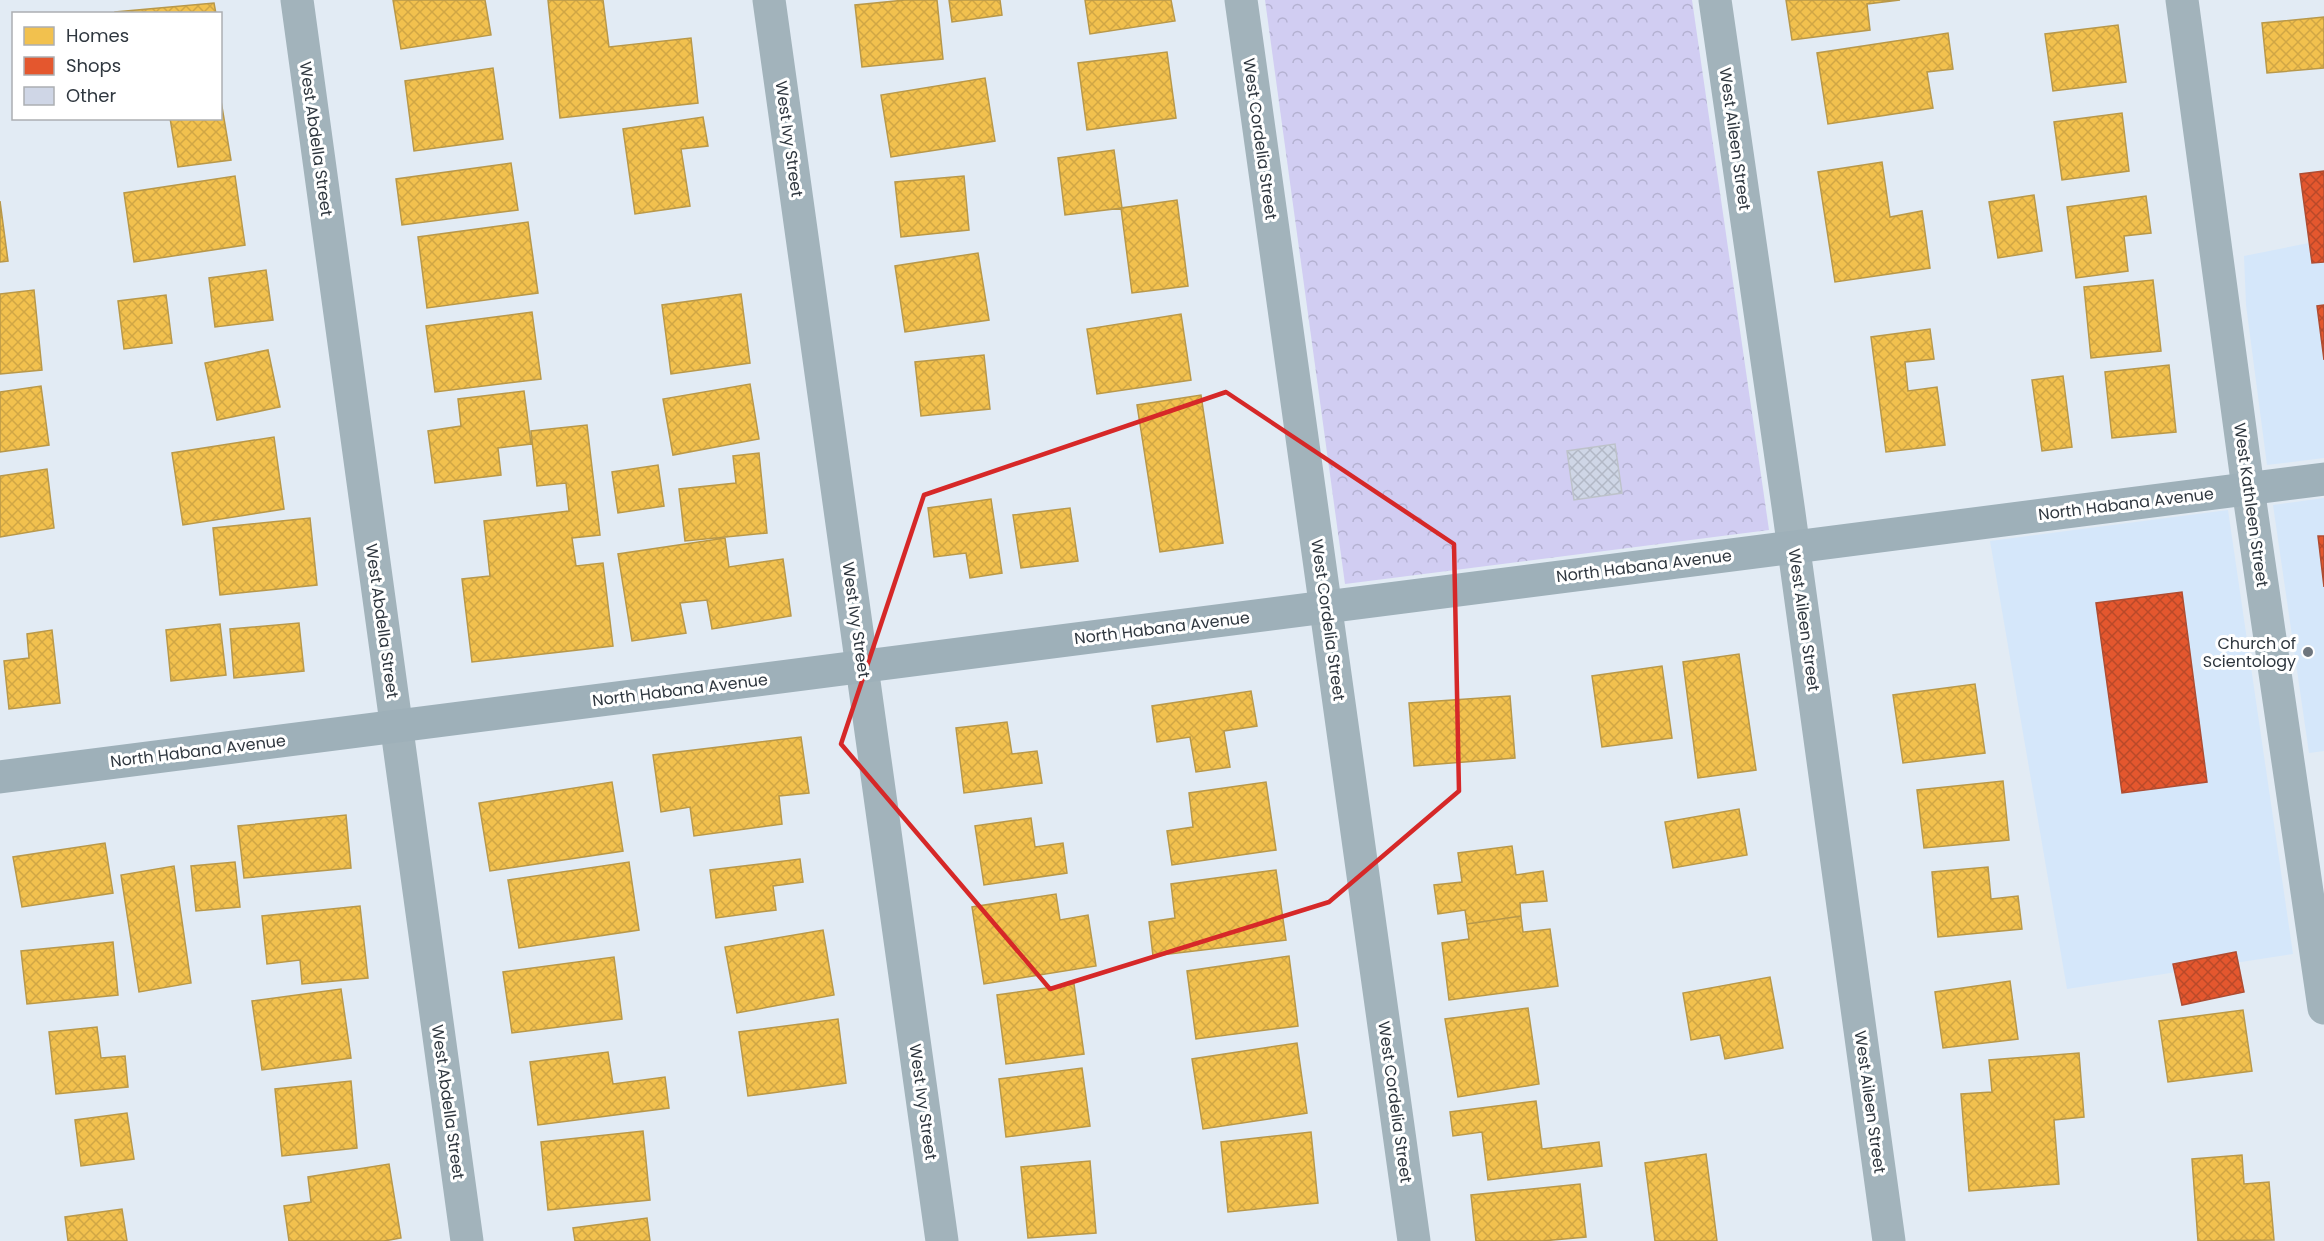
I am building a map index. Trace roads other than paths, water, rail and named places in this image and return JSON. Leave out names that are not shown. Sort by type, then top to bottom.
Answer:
[{"type":"street","name":"West Abdella Street","points":[[297,0],[467,1241]]},
{"type":"street","name":"West Ivy Street","points":[[769,0],[942,1241]]},
{"type":"street","name":"West Cordelia Street","points":[[1241,0],[1414,1241]]},
{"type":"street","name":"West Aileen Street","points":[[1714,0],[1794,546],[1889,1241]]},
{"type":"street","name":"West Kathleen Street","points":[[2182,0],[2248,488],[2324,1008]]},
{"type":"street","name":"North Habana Avenue","points":[[0,777],[2324,479]]},
{"type":"place","name":"Church of Scientology","points":[[2308,652]]}]
